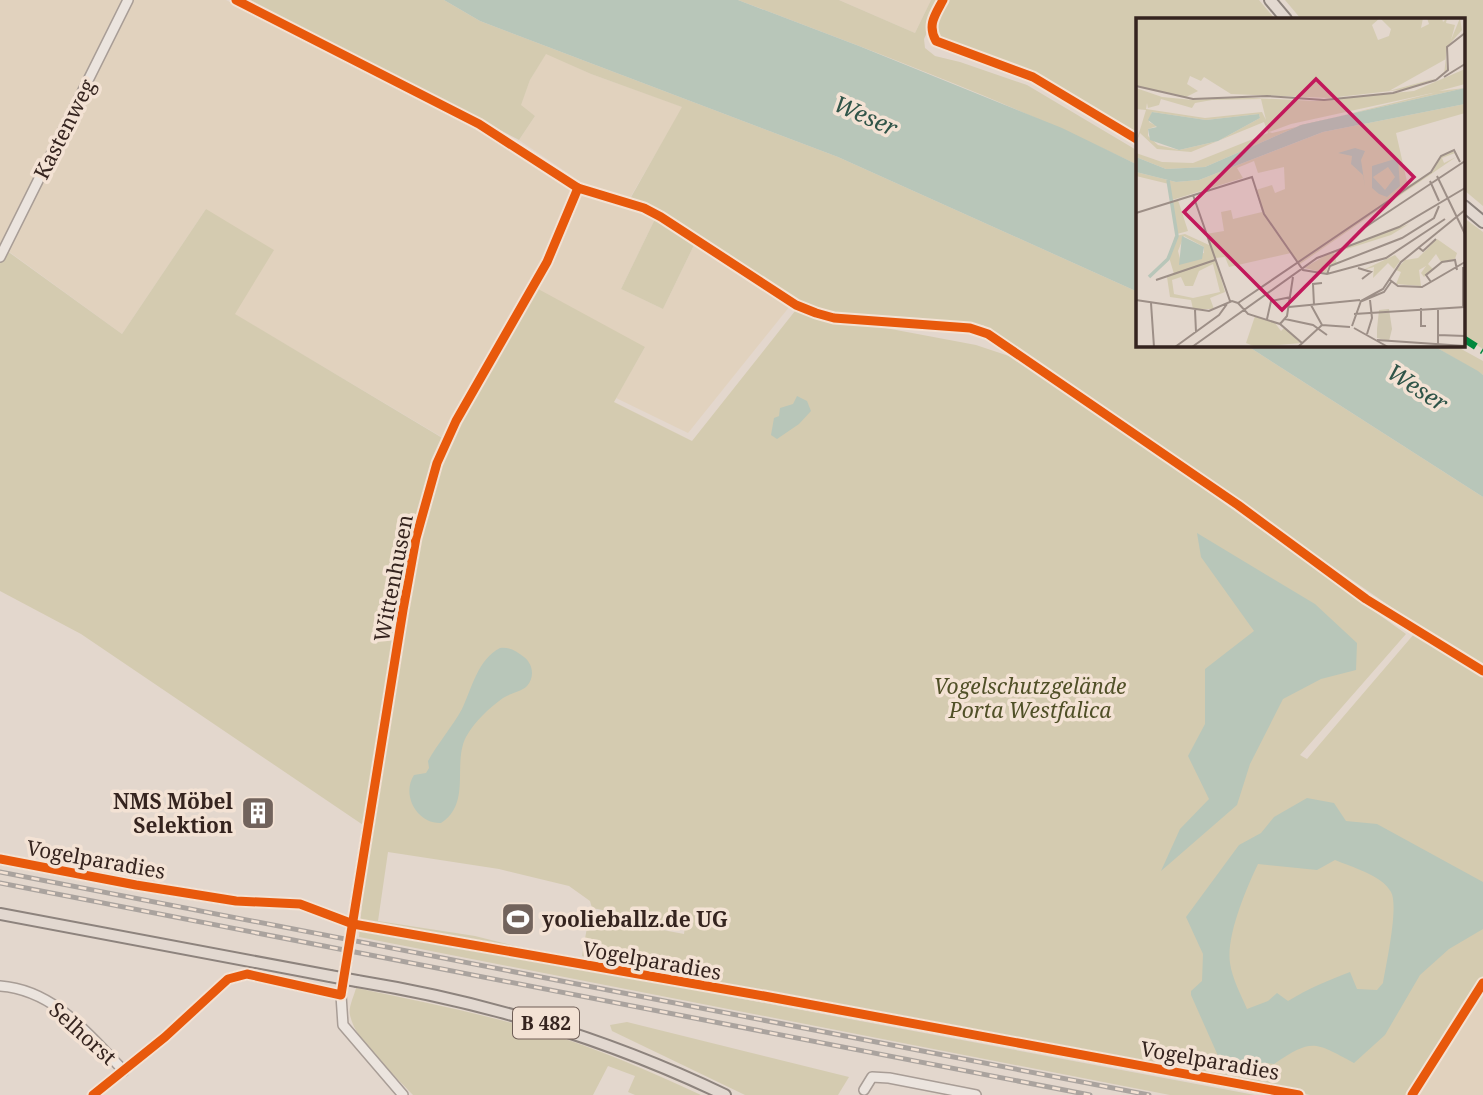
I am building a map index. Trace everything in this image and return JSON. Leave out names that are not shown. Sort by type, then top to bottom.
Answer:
[{"type":"main road","points":[[1270,0],[1285,18]]},
{"type":"main road","points":[[1466,208],[1483,222]]},
{"type":"main road","name":"B 482","points":[[0,914],[423,991],[545,1023],[601,1041],[725,1095]]},
{"type":"street","name":"Kastenweg","points":[[0,257],[128,0]]},
{"type":"street","name":"Wittenhusen","points":[[236,0],[479,124],[578,188],[547,262],[456,421],[437,463],[416,538],[341,995],[343,1025],[403,1095]]},
{"type":"street","name":"Vogelparadies","points":[[0,859],[211,897],[300,904],[353,924],[1299,1095]]},
{"type":"street","points":[[93,1095],[165,1037],[228,979],[247,974],[341,995]]},
{"type":"street","name":"Selhorst","points":[[0,986],[27,992],[59,1007],[124,1071]]},
{"type":"street","points":[[864,1090],[872,1077],[976,1095]]},
{"type":"shaded area","points":[[0,0],[226,0],[461,120],[516,150],[569,185],[572,176],[519,140],[535,116],[520,106],[530,80],[546,53],[591,74],[683,107],[627,203],[655,219],[621,289],[663,309],[695,243],[790,306],[688,433],[616,398],[645,347],[445,439],[234,314],[206,209],[122,334],[4,248],[0,254]]},
{"type":"shaded area","points":[[839,0],[931,0],[915,33]]},
{"type":"shaded area","points":[[1483,983],[1483,1095],[1410,1095]]},
{"type":"green space","name":"Vogelschutzgelände Porta Westfalica","points":[[250,0],[444,0],[480,21],[838,157],[1136,291],[1136,346],[1248,346],[1483,497],[1483,983],[1410,1095],[1310,1095],[582,956],[589,916],[684,934],[685,926],[592,908],[590,901],[569,886],[499,869],[388,852],[378,921],[475,936],[684,988],[1255,1095],[1170,1095],[359,937],[369,829],[81,634],[0,591],[0,254],[3,248],[122,334],[206,209],[274,250],[235,314],[444,439],[529,284],[645,347],[614,402],[692,441],[795,311],[976,345],[1027,362],[1406,634],[1300,755],[1307,759],[1420,627],[983,325],[829,315],[804,304],[663,212],[630,199],[682,107],[591,74],[546,54],[530,80],[521,105],[535,116],[519,140]]},
{"type":"green space","points":[[738,0],[839,0],[915,33],[931,0],[942,0],[924,39],[925,48],[935,56],[1027,85],[1136,150],[1136,164],[990,99]]},
{"type":"green space","points":[[947,0],[1259,0],[1274,18],[1136,18],[1136,136],[1035,75],[939,40],[935,25]]},
{"type":"green space","points":[[1285,0],[1483,0],[1483,206],[1466,192],[1466,18],[1300,18]]},
{"type":"green space","points":[[655,219],[695,243],[663,309],[621,289]]},
{"type":"green space","points":[[1466,219],[1483,232],[1483,349],[1466,338]]},
{"type":"green space","points":[[1434,346],[1456,346],[1483,361],[1483,375]]},
{"type":"green space","points":[[356,988],[473,1013],[543,1032],[623,1060],[701,1095],[635,1095],[628,1092],[635,1076],[608,1066],[593,1095],[413,1095],[367,1047],[353,1025],[350,1009]]},
{"type":"green space","points":[[627,1022],[849,1077],[838,1095],[745,1095],[612,1031],[610,1025]]},
{"type":"water","name":"Weser","points":[[444,0],[738,0],[1062,128],[1136,164],[1136,291],[838,157],[480,21]]},
{"type":"water","name":"Weser","points":[[1248,346],[1434,346],[1478,371],[1483,375],[1483,497]]},
{"type":"water","points":[[797,396],[807,401],[811,411],[799,424],[777,439],[771,435],[774,418],[779,416],[780,408],[793,404]]},
{"type":"water","points":[[1197,533],[1315,604],[1357,643],[1356,670],[1321,679],[1283,699],[1250,764],[1237,805],[1161,871],[1180,829],[1209,799],[1188,756],[1205,724],[1205,669],[1254,631],[1201,557]]},
{"type":"water","points":[[500,648],[513,650],[527,660],[532,671],[530,682],[525,688],[492,706],[469,731],[462,748],[456,805],[441,823],[432,822],[418,814],[414,807],[409,791],[410,783],[414,775],[426,773],[429,768],[428,761],[462,709],[481,667],[492,653]]},
{"type":"water","points":[[1307,798],[1334,803],[1346,821],[1377,824],[1483,882],[1483,929],[1449,949],[1420,975],[1385,1035],[1354,1063],[1314,1046],[1297,1050],[1274,1064],[1219,1058],[1191,995],[1191,991],[1202,981],[1203,954],[1186,917],[1239,845],[1261,833],[1274,817]],"holes":[[[1335,860],[1374,876],[1391,892],[1393,922],[1383,983],[1377,990],[1357,989],[1350,972],[1288,1001],[1277,993],[1268,1001],[1247,1009],[1233,975],[1230,952],[1238,913],[1258,864],[1317,870]]]},
{"type":"railway","points":[[0,872],[1149,1095]]},
{"type":"railway","points":[[0,883],[1090,1095]]},
{"type":"marked path","points":[[1466,340],[1483,351]]},
{"type":"cycle path","points":[[236,0],[479,124],[578,188],[644,208],[661,217],[796,305],[834,318],[970,328],[988,334],[1238,505],[1366,599],[1483,671]]},
{"type":"cycle path","points":[[943,0],[932,25],[936,41],[1033,77],[1136,139]]},
{"type":"cycle path","points":[[93,1095],[165,1037],[228,979],[247,974],[341,995],[403,610],[416,538],[437,463],[456,421],[547,262],[578,188]]},
{"type":"cycle path","points":[[0,859],[236,901],[300,904],[353,924],[764,996],[1299,1095]]},
{"type":"cycle path","points":[[1412,1095],[1483,983]]},
{"type":"place","name":"NMS Möbel Selektion","points":[[258,813]]},
{"type":"place","name":"yoolieballz.de UG","points":[[518,919]]}]
